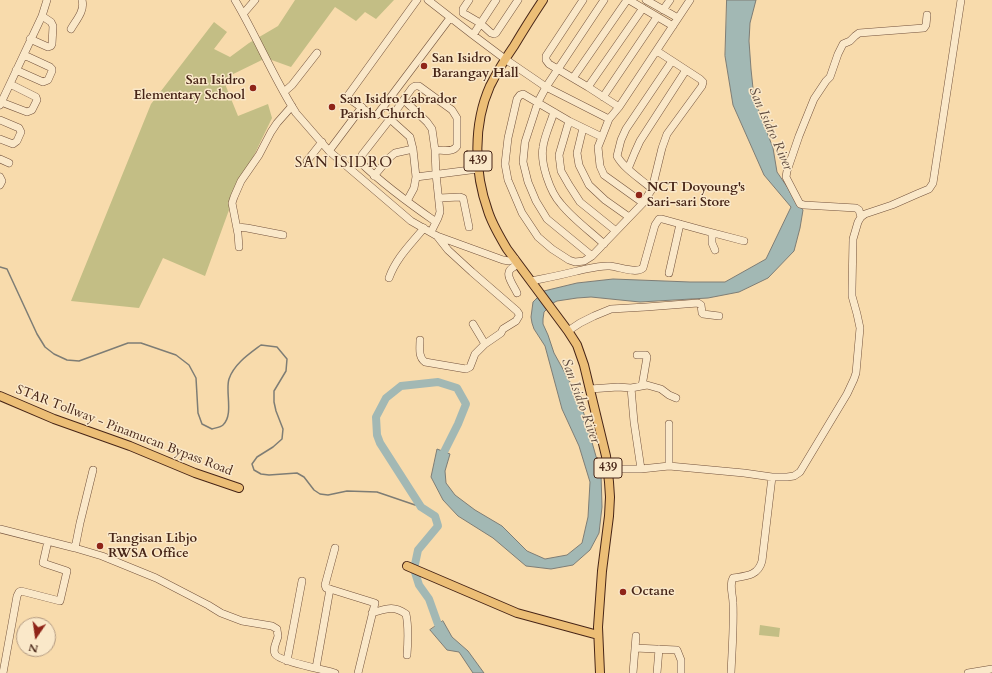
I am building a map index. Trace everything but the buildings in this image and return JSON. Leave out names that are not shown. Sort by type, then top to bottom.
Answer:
[{"type":"main road","name":"439","points":[[543,0],[505,59],[490,86],[482,112],[477,139],[478,169],[482,193],[488,212],[500,238],[568,331],[577,345],[584,365],[608,469],[610,497],[598,627],[600,673]]},
{"type":"main road","name":"STAR Tollway - Pinamucan Bypass Road","points":[[0,396],[54,419],[130,446],[195,473],[239,488]]},
{"type":"main road","points":[[407,566],[517,614],[598,635]]},
{"type":"street","points":[[10,84],[36,98],[37,100],[32,110],[27,112],[1,103],[48,0]]},
{"type":"street","points":[[71,29],[81,13],[83,3],[82,0]]},
{"type":"street","points":[[235,0],[296,113],[322,142],[411,221],[434,234],[503,260],[517,262],[508,273],[518,293]]},
{"type":"street","points":[[243,14],[255,0]]},
{"type":"street","points":[[417,0],[349,94],[348,98],[372,115],[376,116],[450,18]]},
{"type":"street","points":[[428,0],[505,59],[546,87],[609,119]]},
{"type":"street","points":[[469,0],[463,9],[463,13],[480,23],[494,34],[518,0]]},
{"type":"street","points":[[473,35],[496,0]]},
{"type":"street","points":[[583,0],[546,56],[546,60],[549,64],[619,107]]},
{"type":"street","points":[[592,256],[547,219],[536,201],[528,182],[523,162],[525,142],[538,102],[546,87],[604,0]]},
{"type":"street","points":[[573,78],[628,0],[673,26]]},
{"type":"street","points":[[646,0],[678,18]]},
{"type":"street","points":[[663,10],[670,0]]},
{"type":"street","points":[[643,203],[604,175],[600,166],[598,147],[609,119],[619,107],[690,0]]},
{"type":"street","points":[[608,469],[641,469],[669,466],[772,477],[794,476],[800,472],[847,394],[854,379],[860,328],[852,296],[853,239],[858,222],[861,217],[869,212],[892,205],[929,189],[933,182],[961,0]]},
{"type":"street","points":[[588,87],[642,8]]},
{"type":"street","points":[[861,217],[859,210],[856,208],[800,204],[786,177],[787,171],[814,99],[830,77],[843,44],[850,42],[859,33],[924,28],[926,25],[927,15]]},
{"type":"street","points":[[30,39],[51,46],[51,22],[42,16]]},
{"type":"street","points":[[603,97],[657,17]]},
{"type":"street","points":[[602,137],[569,121],[523,94],[517,99],[508,138],[505,164],[508,180],[522,213],[538,237],[552,249],[569,260],[575,262],[584,261],[592,256],[643,203],[652,189],[667,134],[702,86],[703,82],[700,79],[657,51]]},
{"type":"street","points":[[284,92],[292,85],[317,53]]},
{"type":"street","points":[[16,70],[43,82],[48,80],[52,69],[24,55]]},
{"type":"street","points":[[652,189],[628,169],[616,156],[626,129],[672,61]]},
{"type":"street","points":[[628,169],[640,141],[686,70]]},
{"type":"street","points":[[435,150],[452,150],[456,148],[458,118],[452,110],[419,86],[415,86],[362,155],[361,163],[374,176],[407,202],[436,222]]},
{"type":"street","points":[[404,100],[427,122],[432,129],[440,212],[436,222],[434,234]]},
{"type":"street","points":[[239,247],[232,203],[236,191],[259,155],[270,132],[292,106]]},
{"type":"street","points":[[330,150],[362,107]]},
{"type":"street","points":[[554,112],[543,147],[542,162],[546,175],[560,204],[604,244]]},
{"type":"street","points":[[390,119],[410,137],[413,148],[416,177],[414,188],[407,202]]},
{"type":"street","points":[[0,120],[19,128],[21,132],[17,141],[13,144],[0,139]]},
{"type":"street","points":[[569,121],[559,155],[561,171],[580,202],[616,231]]},
{"type":"street","points":[[583,128],[578,153],[579,165],[589,185],[605,200],[629,217]]},
{"type":"street","points":[[307,161],[322,142]]},
{"type":"street","points":[[374,176],[395,153],[413,148]]},
{"type":"street","points":[[0,159],[10,163]]},
{"type":"street","points":[[416,177],[478,169]]},
{"type":"street","points":[[0,177],[2,182],[0,185]]},
{"type":"street","points":[[439,198],[463,198],[469,227]]},
{"type":"street","points":[[531,281],[597,267],[611,266],[630,270],[641,270],[643,268],[655,225],[659,219],[744,241]]},
{"type":"street","points":[[669,273],[680,224]]},
{"type":"street","points":[[237,227],[283,235]]},
{"type":"street","points":[[389,278],[393,267],[424,228]]},
{"type":"street","points":[[712,233],[712,243],[715,250]]},
{"type":"street","points":[[420,340],[420,354],[422,360],[425,362],[466,369],[470,367],[475,354],[485,344],[501,333],[503,329],[516,321],[519,316],[518,312],[448,250],[434,234]]},
{"type":"street","points":[[568,331],[580,323],[610,309],[698,303],[701,305],[703,314],[719,316]]},
{"type":"street","points":[[473,324],[485,344]]},
{"type":"street","points":[[637,355],[646,355],[647,357],[642,386]]},
{"type":"street","points":[[590,390],[618,387],[631,388],[647,385],[657,387],[676,398]]},
{"type":"street","points":[[631,388],[641,469]]},
{"type":"street","points":[[669,424],[669,466]]},
{"type":"street","points":[[75,548],[93,470]]},
{"type":"street","points":[[731,673],[733,602],[731,582],[733,578],[755,573],[761,567],[772,477]]},
{"type":"street","points":[[0,529],[102,556],[156,578],[221,612],[242,621],[272,626],[277,630],[278,635],[274,647],[275,654],[278,657],[287,661],[336,673]]},
{"type":"street","points":[[3,673],[19,592],[21,591],[60,601],[68,571],[44,563],[48,541]]},
{"type":"street","points":[[335,548],[325,585],[326,588],[375,603],[358,673]]},
{"type":"street","points":[[287,661],[302,581]]},
{"type":"street","points":[[316,668],[330,589]]},
{"type":"street","points":[[372,613],[390,608],[406,614],[408,626],[407,655]]},
{"type":"street","points":[[633,673],[636,636]]},
{"type":"street","points":[[635,648],[677,650],[681,660],[681,673]]},
{"type":"street","points":[[657,673],[659,649]]},
{"type":"street","points":[[968,673],[992,669]]},
{"type":"shaded area","points":[[295,0],[394,0],[376,19],[365,12],[356,21],[335,7],[291,67],[266,58],[223,79],[238,116],[268,104],[272,118],[233,199],[205,276],[163,258],[139,308],[71,301],[151,104],[214,22],[227,32],[214,49],[230,57],[249,43],[278,26]]},
{"type":"shaded area","points":[[760,625],[780,628],[779,637],[759,635]]},
{"type":"water","points":[[727,0],[756,0],[750,23],[749,41],[754,98],[773,148],[777,172],[803,210],[794,251],[768,278],[739,292],[708,298],[640,302],[591,297],[577,298],[557,301],[544,312],[543,324],[554,353],[580,400],[601,474],[602,507],[599,533],[590,550],[573,565],[551,569],[526,566],[493,538],[458,516],[443,500],[431,477],[437,449],[450,454],[445,471],[446,483],[455,495],[475,510],[502,526],[527,551],[545,559],[567,555],[582,543],[588,517],[590,482],[579,446],[562,409],[545,346],[534,329],[532,323],[531,317],[533,302],[544,291],[577,283],[613,279],[725,282],[766,259],[791,207],[764,175],[733,105],[725,56]]},
{"type":"water","points":[[443,621],[452,637],[468,651],[484,673],[473,673],[459,652],[447,650],[430,630]]},
{"type":"waterway","points":[[0,267],[7,269],[37,334],[45,347],[54,354],[67,360],[79,361],[128,343],[141,343],[176,355],[189,365],[196,378],[198,413],[202,424],[212,429],[222,426],[226,421],[229,409],[228,384],[234,369],[242,360],[261,345],[277,347],[287,359],[286,371],[274,391],[276,411],[283,429],[282,439],[273,447],[257,457],[252,464],[254,470],[261,474],[269,475],[297,473],[304,477],[314,490],[320,494],[328,495],[347,491],[377,492],[421,507]]},
{"type":"waterway","name":"San Isidro River","points":[[439,462],[466,404],[457,388],[438,382],[401,386],[386,398],[376,417],[377,435],[380,443],[421,507],[435,516],[438,526],[418,550],[414,569],[419,585],[429,599],[439,627],[444,633]]},
{"type":"place","name":"San Isidro Barangay Hall","points":[[424,66]]},
{"type":"place","name":"San Isidro Elementary School","points":[[253,88]]},
{"type":"place","name":"San Isidro Labrador Parish Church","points":[[332,107]]},
{"type":"place","name":"NCT Doyoung's Sari-sari Store","points":[[639,195]]},
{"type":"place","name":"Tangisan Libjo RWSA Office","points":[[100,546]]},
{"type":"place","name":"Octane","points":[[623,592]]},
{"type":"district","name":"SAN ISIDRO","points":[[344,164]]}]
